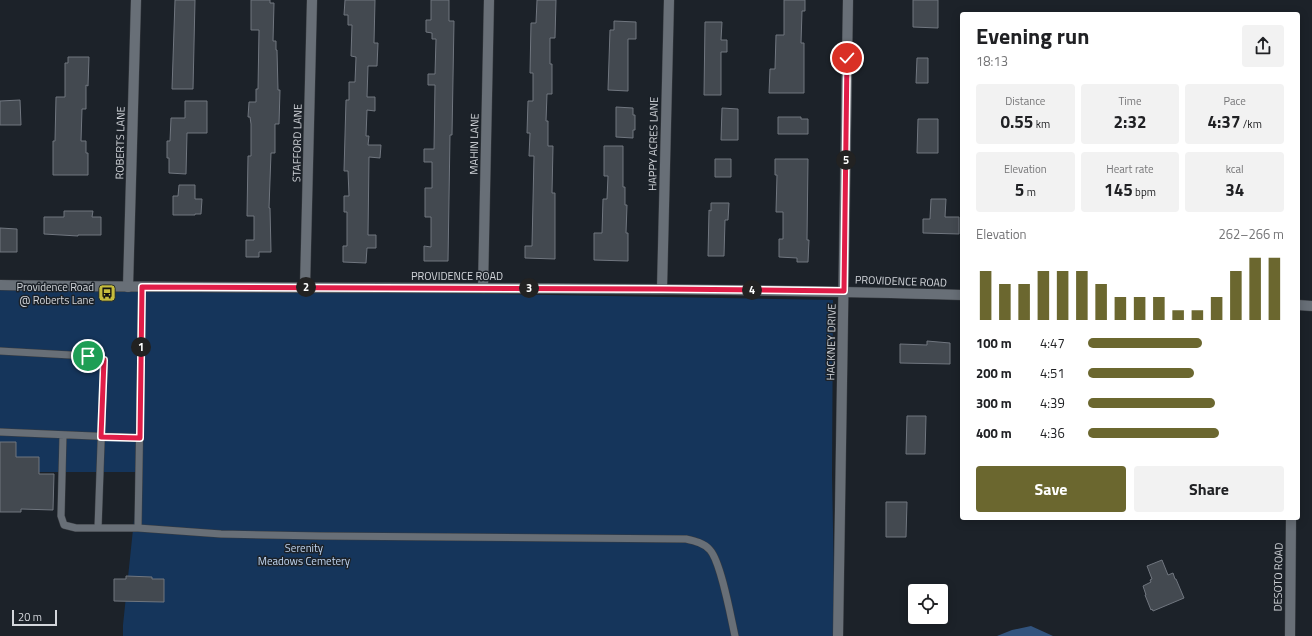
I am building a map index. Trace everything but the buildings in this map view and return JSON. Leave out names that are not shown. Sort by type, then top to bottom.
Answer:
[{"type":"street","name":"ROBERTS LANE","points":[[128,287],[136,0]]},
{"type":"street","name":"STAFFORD LANE","points":[[305,287],[312,0]]},
{"type":"street","name":"MAHIN LANE","points":[[483,288],[489,0]]},
{"type":"street","name":"HAPPY ACRES LANE","points":[[662,289],[669,0]]},
{"type":"street","name":"HACKNEY DRIVE","points":[[838,636],[848,0]]},
{"type":"street","name":"PROVIDENCE ROAD","points":[[0,285],[128,287],[662,289],[844,291],[960,295]]},
{"type":"street","points":[[1300,306],[1312,306]]},
{"type":"street","name":"DESOTO ROAD","points":[[1290,636],[1291,520]]},
{"type":"lane","points":[[138,528],[142,287]]},
{"type":"lane","points":[[0,352],[88,356],[104,360],[98,528]]},
{"type":"lane","points":[[0,432],[140,438]]},
{"type":"lane","points":[[63,435],[61,516],[64,524],[76,528],[138,528],[221,534],[313,536],[686,539],[701,544],[712,552],[719,571],[735,636]]},
{"type":"green space","name":"Serenity Meadows Cemetery","points":[[0,285],[833,300],[832,475],[835,636],[123,636],[139,472],[0,472]]},
{"type":"shaded area","points":[[1031,626],[1053,636],[997,636],[1012,630]]},
{"type":"place","name":"Providence Road @ Roberts Lane","points":[[107,293]]},
{"type":"route","points":[[88,356],[104,360],[101,437],[140,438],[142,287],[844,291],[847,58]]}]
